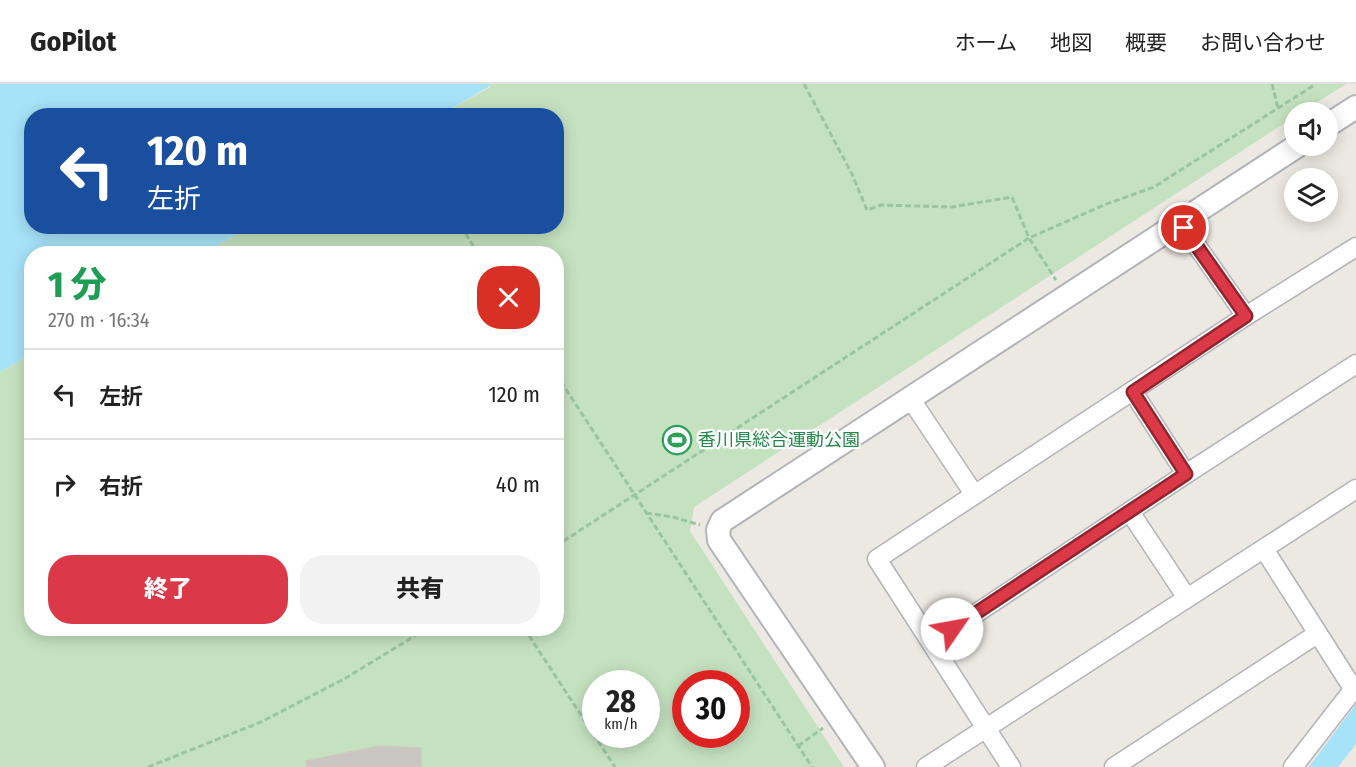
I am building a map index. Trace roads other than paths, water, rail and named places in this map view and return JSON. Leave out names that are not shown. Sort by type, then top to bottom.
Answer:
[{"type":"street","points":[[1338,119],[1356,107]]},
{"type":"street","points":[[873,767],[719,540],[717,530],[722,521],[1284,154]]},
{"type":"street","points":[[1180,222],[1246,316]]},
{"type":"street","points":[[1011,767],[878,559],[1246,316],[1356,247]]},
{"type":"street","points":[[933,642],[1356,364]]},
{"type":"street","points":[[1133,392],[1186,474]]},
{"type":"street","points":[[912,396],[914,404],[974,494]]},
{"type":"street","points":[[926,767],[1356,489]]},
{"type":"street","points":[[1130,512],[1187,597]]},
{"type":"street","points":[[1264,549],[1317,634],[1355,688],[1293,767]]},
{"type":"street","points":[[1114,767],[1317,634]]},
{"type":"water","points":[[0,84],[489,84],[490,86],[452,108],[24,108],[24,234],[237,234],[216,246],[24,246],[24,358],[0,372]]},
{"type":"water","points":[[1356,704],[1356,744],[1338,767],[1309,767]]},
{"type":"place","name":"香川県総合運動公園","points":[[677,440]]}]
